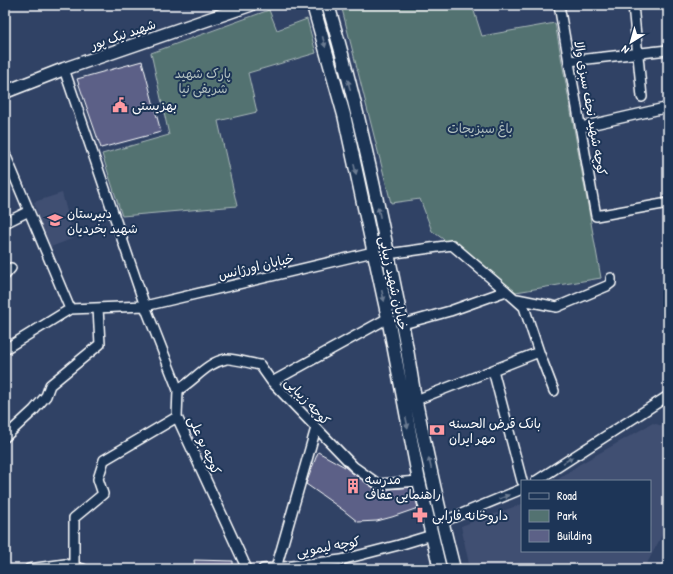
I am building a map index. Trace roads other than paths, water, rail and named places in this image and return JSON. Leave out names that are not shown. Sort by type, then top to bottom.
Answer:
[{"type":"main road","name":"شهید نیک پور","points":[[5,92],[64,69],[250,5]]},
{"type":"main road","name":"خیابان شهید زیبایی","points":[[313,5],[344,114],[388,318],[419,480],[440,569]]},
{"type":"main road","name":"خیابان شهید زیبایی","points":[[328,5],[344,62],[372,182],[403,324],[416,400],[442,522],[454,569]]},
{"type":"main road","points":[[359,186],[372,182]]},
{"type":"street","name":"کوچه شهید نجف سبزی والا","points":[[559,5],[596,216],[668,203]]},
{"type":"street","points":[[633,5],[642,97]]},
{"type":"street","points":[[569,61],[668,50]]},
{"type":"street","name":"کوچه بو علی","points":[[64,69],[145,306],[178,390],[177,417],[247,569]]},
{"type":"street","points":[[581,127],[665,108]]},
{"type":"street","points":[[5,154],[70,309],[5,349]]},
{"type":"street","points":[[5,223],[29,211]]},
{"type":"street","points":[[388,254],[452,244],[524,307],[554,391]]},
{"type":"street","name":"خیابان اورژانس","points":[[70,309],[145,306],[373,252]]},
{"type":"street","points":[[515,298],[557,307],[607,286],[611,283],[611,278]]},
{"type":"street","points":[[403,324],[450,311],[506,291]]},
{"type":"street","points":[[5,437],[42,401],[46,396],[50,385],[100,344],[98,308]]},
{"type":"street","points":[[272,382],[388,318]]},
{"type":"street","points":[[416,400],[539,352]]},
{"type":"street","name":"کوچه زیبایی","points":[[178,390],[185,386],[207,366],[227,359],[260,365],[272,382],[354,467],[378,484],[419,480]]},
{"type":"street","points":[[493,370],[522,480]]},
{"type":"street","points":[[538,480],[668,396]]},
{"type":"street","points":[[29,569],[50,568],[65,564],[79,568],[74,518],[103,494],[98,479],[104,460],[139,441],[177,417]]},
{"type":"street","name":"کوچه لیمویی","points":[[316,428],[276,568],[342,564],[432,535]]},
{"type":"street","points":[[442,522],[521,489]]},
{"type":"street","points":[[263,569],[276,568]]},
{"type":"place","name":"بهزیستی","points":[[120,105]]},
{"type":"place","name":"دبیرستان شهید بخردیان","points":[[55,220]]},
{"type":"place","name":"بانک قرض الحسنه مهر ایران","points":[[437,430]]},
{"type":"place","name":"مدرسه راهنمایی عفاف","points":[[353,486]]},
{"type":"place","name":"داروخانه فارابی","points":[[420,515]]},
{"type":"park label","name":"پارک شهید شریفی نیا","points":[[203,80]]},
{"type":"park label","name":"باغ سبزیجات","points":[[480,128]]}]
